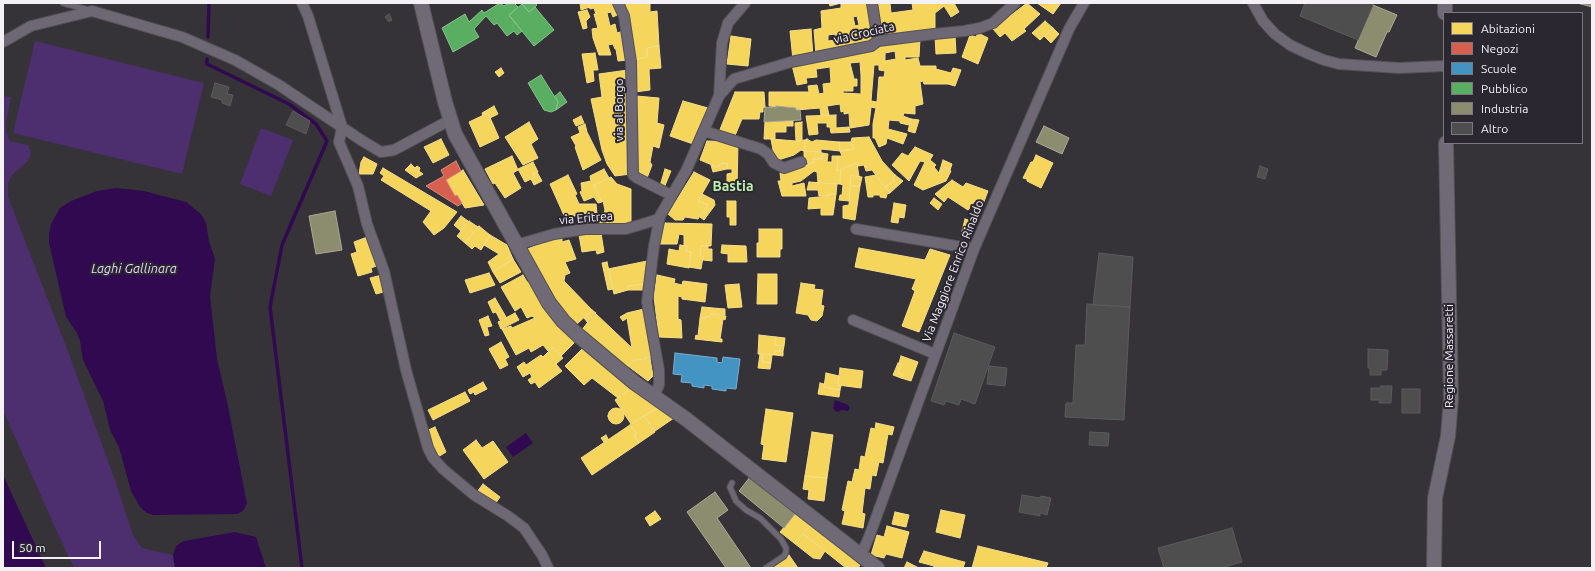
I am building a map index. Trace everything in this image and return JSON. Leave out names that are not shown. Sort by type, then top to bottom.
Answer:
[{"type":"main road","points":[[421,3],[450,120],[463,150],[549,303],[563,321],[635,383],[686,419],[877,568]]},
{"type":"main road","name":"Regione Massaretti","points":[[1434,568],[1435,498],[1448,436],[1451,399],[1446,144]]},
{"type":"street","points":[[302,3],[308,16],[342,127],[339,142],[358,186],[367,224],[384,271],[406,370],[428,448],[433,458],[443,469],[474,495],[508,516],[524,528],[539,549],[548,568]]},
{"type":"street","name":"via al Borgo","points":[[618,3],[624,16],[631,62],[633,175],[671,195]]},
{"type":"street","points":[[654,396],[659,385],[659,370],[647,302],[659,219],[671,195],[686,171],[719,96],[722,43],[728,22],[746,3]]},
{"type":"street","points":[[872,3],[878,41]]},
{"type":"street","name":"via Crociata","points":[[719,96],[734,79],[791,62],[871,46],[878,41],[964,32],[980,28],[993,23],[1015,3]]},
{"type":"street","name":"Via Maggiore Enrico Rinaldo","points":[[861,555],[869,537],[974,250],[1069,29],[1084,3]]},
{"type":"street","points":[[1253,3],[1263,21],[1275,34],[1303,51],[1324,60],[1340,64],[1399,68],[1443,66]]},
{"type":"street","points":[[3,42],[31,26],[92,11],[182,37],[235,60],[279,86],[381,152],[394,150],[450,120]]},
{"type":"street","points":[[704,131],[761,149],[768,154],[774,163],[784,168],[801,162]]},
{"type":"street","name":"via Eritrea","points":[[516,245],[554,234],[585,229],[626,229],[659,219]]},
{"type":"street","points":[[856,229],[974,250]]},
{"type":"street","points":[[854,320],[935,354]]},
{"type":"lane","points":[[63,3],[92,11]]},
{"type":"lane","points":[[732,483],[730,487],[736,501],[746,510],[760,518],[784,543],[786,548],[784,556],[766,568]]},
{"type":"shaded area","points":[[35,41],[204,83],[182,174],[13,133]]},
{"type":"shaded area","points":[[3,96],[11,97],[6,122],[6,132],[10,141],[28,145],[31,154],[27,162],[12,175],[8,183],[8,197],[69,354],[116,483],[133,535],[142,548],[173,555],[175,568],[74,568],[3,410]]},
{"type":"shaded area","points":[[261,128],[293,140],[271,196],[240,184]]},
{"type":"water","name":"Laghi Gallinara","points":[[116,188],[144,191],[186,202],[201,214],[206,223],[209,241],[215,259],[210,296],[217,359],[228,406],[247,504],[243,511],[237,514],[153,515],[147,513],[140,507],[131,491],[119,447],[110,430],[103,401],[83,360],[77,333],[66,317],[49,243],[51,224],[60,208],[71,201],[97,191]]},
{"type":"water","points":[[835,400],[848,405],[850,408],[848,411],[835,411],[833,408]]},
{"type":"water","points":[[526,433],[533,443],[513,457],[506,447]]},
{"type":"water","points":[[3,475],[46,568],[3,568]]},
{"type":"water","points":[[235,532],[256,537],[266,568],[175,568],[173,555],[176,546],[184,541]]},
{"type":"building: Abitazioni","points":[[580,3],[589,3],[590,7],[581,10]]},
{"type":"building: Abitazioni","points":[[589,3],[615,3],[619,14],[613,17],[611,12],[607,13],[610,26],[615,24],[617,33],[623,31],[628,60],[618,61],[616,49],[613,44],[608,45],[611,55],[599,55],[593,38],[592,29],[598,28],[594,14],[596,14],[594,8],[590,9]]},
{"type":"building: Abitazioni","points":[[620,3],[650,3],[650,12],[657,11],[659,46],[647,48],[647,57],[633,60],[626,7],[622,8]]},
{"type":"building: Abitazioni","points":[[829,3],[841,3],[830,6]]},
{"type":"building: Abitazioni","points":[[841,3],[871,3],[873,23],[872,43],[816,55],[814,30],[822,28],[821,11],[841,8]],"holes":[[[857,16],[859,25],[855,26],[853,17]],[[835,34],[836,40],[828,41],[828,35]]]},
{"type":"building: Abitazioni","points":[[876,3],[890,3],[891,13],[913,10],[912,3],[954,3],[959,12],[951,17],[944,6],[935,13],[935,31],[878,38]]},
{"type":"building: Abitazioni","points":[[1027,3],[1040,14],[1024,29],[1026,31],[1012,41],[1005,33],[1000,37],[993,29]]},
{"type":"building: Abitazioni","points":[[1037,3],[1061,3],[1053,14]]},
{"type":"building: Abitazioni","points":[[587,10],[590,17],[586,21],[587,28],[583,29],[578,12]]},
{"type":"building: Abitazioni","points":[[1045,21],[1053,28],[1040,40],[1032,33]]},
{"type":"building: Abitazioni","points":[[1053,28],[1059,34],[1051,43],[1044,36]]},
{"type":"building: Abitazioni","points":[[811,29],[813,57],[793,60],[790,31]]},
{"type":"building: Abitazioni","points":[[978,33],[988,38],[978,64],[962,57],[970,35],[976,37]]},
{"type":"building: Abitazioni","points":[[955,35],[956,53],[936,54],[935,36]]},
{"type":"building: Abitazioni","points":[[731,36],[751,39],[748,66],[727,64]]},
{"type":"building: Abitazioni","points":[[920,39],[919,57],[905,57],[905,60],[918,58],[920,66],[936,66],[936,69],[951,73],[953,68],[961,70],[955,86],[948,84],[924,84],[923,81],[920,82],[923,104],[915,106],[915,114],[904,113],[903,116],[911,119],[909,125],[900,123],[900,121],[889,120],[888,129],[907,134],[903,144],[887,138],[886,144],[879,147],[875,138],[873,138],[873,124],[876,108],[871,107],[869,125],[850,128],[849,113],[844,114],[844,111],[841,112],[840,104],[827,106],[829,115],[821,116],[820,108],[796,110],[796,108],[769,106],[769,92],[809,92],[808,86],[817,85],[819,94],[824,93],[823,84],[831,83],[830,67],[816,69],[817,77],[806,78],[807,83],[797,85],[792,65],[863,52],[893,41]],"holes":[[[895,51],[896,59],[885,61],[885,53]],[[860,62],[861,94],[843,93],[843,91],[853,91],[853,86],[857,86],[857,79],[854,79],[850,63]],[[874,65],[879,65],[879,70],[885,71],[884,77],[879,77],[877,102],[871,101]]]},
{"type":"building: Abitazioni","points":[[659,46],[661,68],[649,69],[650,90],[635,92],[633,60],[647,57],[647,48]]},
{"type":"building: Abitazioni","points":[[595,53],[598,70],[593,70],[594,81],[587,83],[582,54]]},
{"type":"building: Abitazioni","points":[[501,68],[504,73],[499,77],[495,72]]},
{"type":"building: Abitazioni","points":[[628,70],[628,78],[618,79],[618,84],[619,91],[629,91],[631,174],[615,176],[607,164],[602,150],[591,99],[602,97],[599,74]]},
{"type":"building: Abitazioni","points":[[735,92],[764,92],[765,107],[763,108],[763,112],[760,112],[759,119],[742,119],[734,138],[719,132]]},
{"type":"building: Abitazioni","points":[[636,96],[659,98],[657,123],[664,125],[659,148],[653,146],[650,162],[652,165],[647,178],[636,174]]},
{"type":"building: Abitazioni","points":[[683,101],[708,108],[696,145],[670,136]]},
{"type":"building: Abitazioni","points":[[494,106],[498,114],[490,118],[488,113],[483,116],[482,113]]},
{"type":"building: Abitazioni","points":[[488,113],[499,138],[480,147],[469,122]]},
{"type":"building: Abitazioni","points":[[836,115],[836,128],[849,127],[850,132],[831,133],[830,127],[827,127],[827,123],[817,123],[818,134],[809,135],[806,116]]},
{"type":"building: Abitazioni","points":[[581,116],[584,123],[576,126],[573,120]]},
{"type":"building: Abitazioni","points":[[911,119],[919,120],[915,133],[908,131]]},
{"type":"building: Abitazioni","points":[[793,120],[793,126],[786,126],[786,132],[775,132],[775,139],[764,139],[765,122]]},
{"type":"building: Abitazioni","points":[[529,122],[538,139],[531,144],[538,158],[523,165],[505,137]]},
{"type":"building: Abitazioni","points":[[802,122],[802,140],[796,141],[795,123]]},
{"type":"building: Abitazioni","points":[[585,124],[587,132],[601,160],[583,170],[575,147],[576,146],[571,137],[580,133],[578,127]]},
{"type":"building: Abitazioni","points":[[869,137],[882,161],[895,175],[893,177],[894,181],[885,187],[872,170],[866,171],[864,165],[858,166],[857,163],[837,171],[838,156],[842,156],[840,151],[854,149],[851,142],[852,138]]},
{"type":"building: Abitazioni","points":[[441,139],[449,155],[433,163],[424,147]]},
{"type":"building: Abitazioni","points":[[771,139],[796,141],[805,140],[804,151],[801,150],[794,155],[775,161]]},
{"type":"building: Abitazioni","points":[[807,139],[812,142],[816,140],[839,142],[840,151],[821,149],[821,152],[804,151],[805,140]]},
{"type":"building: Abitazioni","points":[[707,141],[738,142],[737,189],[727,189],[727,174],[732,173],[732,169],[727,169],[727,163],[721,164],[717,167],[700,160]]},
{"type":"building: Abitazioni","points":[[839,142],[851,142],[854,149],[840,151]]},
{"type":"building: Abitazioni","points":[[915,147],[933,155],[930,160],[936,165],[934,167],[939,173],[945,167],[951,171],[946,181],[923,190],[914,185],[925,162],[920,161],[909,181],[892,165],[902,153],[908,156]]},
{"type":"building: Abitazioni","points":[[804,151],[821,152],[822,159],[813,159],[813,163],[808,164],[807,160],[804,159]]},
{"type":"building: Abitazioni","points":[[822,153],[828,154],[827,162],[832,162],[832,156],[838,156],[837,171],[841,169],[840,184],[818,183],[817,172],[814,171],[801,181],[792,183],[792,186],[804,183],[806,196],[782,196],[778,181],[781,181],[780,173],[813,163],[813,159],[822,159]]},
{"type":"building: Abitazioni","points":[[1036,155],[1053,163],[1041,188],[1023,178]]},
{"type":"building: Abitazioni","points":[[512,156],[518,170],[513,173],[521,188],[505,198],[495,183],[493,184],[485,169]]},
{"type":"building: Abitazioni","points":[[364,157],[377,164],[373,174],[359,174],[361,162]]},
{"type":"building: Abitazioni","points":[[943,160],[952,164],[950,170],[945,167],[939,173]]},
{"type":"building: Abitazioni","points":[[533,162],[538,172],[533,174],[535,177],[525,182],[518,169]]},
{"type":"building: Abitazioni","points":[[727,163],[727,169],[713,172],[711,165],[717,167],[721,164]]},
{"type":"building: Abitazioni","points":[[857,163],[859,177],[851,175],[849,201],[839,200],[840,195],[842,195],[843,185],[840,184],[841,169]]},
{"type":"building: Abitazioni","points":[[411,164],[415,168],[417,166],[420,168],[419,171],[423,174],[416,178],[405,170]]},
{"type":"building: Abitazioni","points":[[383,168],[457,212],[444,228],[434,235],[423,222],[431,211],[381,180],[384,176],[380,173]]},
{"type":"building: Abitazioni","points":[[604,169],[609,178],[594,185],[602,202],[598,203],[594,197],[584,201],[580,192],[582,191],[581,183],[591,181],[590,176]]},
{"type":"building: Abitazioni","points":[[665,169],[671,171],[664,188],[660,186]]},
{"type":"building: Abitazioni","points":[[463,170],[484,205],[465,208],[457,195],[455,196],[446,180]]},
{"type":"building: Abitazioni","points":[[537,172],[542,181],[534,185],[531,179],[535,177],[533,174]]},
{"type":"building: Abitazioni","points":[[694,172],[710,180],[698,201],[708,205],[698,219],[685,217],[683,220],[675,220],[668,214]]},
{"type":"building: Abitazioni","points":[[568,175],[577,194],[575,195],[579,204],[596,204],[597,214],[604,213],[605,210],[603,201],[602,202],[594,185],[611,177],[617,184],[631,189],[631,225],[580,224],[580,216],[577,215],[566,220],[550,184]]},
{"type":"building: Abitazioni","points":[[851,175],[862,177],[860,186],[850,186]]},
{"type":"building: Abitazioni","points":[[876,175],[890,193],[887,194],[886,198],[880,197],[880,195],[868,197],[865,177]]},
{"type":"building: Abitazioni","points":[[895,175],[903,181],[890,193],[885,187],[894,181],[893,177]]},
{"type":"building: Abitazioni","points":[[952,180],[963,187],[966,183],[988,191],[983,204],[975,201],[968,210],[948,197],[944,202],[935,194]]},
{"type":"building: Abitazioni","points":[[809,182],[837,184],[836,194],[819,196],[818,190],[807,190]]},
{"type":"building: Abitazioni","points":[[850,186],[860,186],[855,220],[843,218],[843,206],[849,205]]},
{"type":"building: Abitazioni","points":[[702,194],[714,200],[715,205],[704,220],[700,217],[708,205],[698,201]]},
{"type":"building: Abitazioni","points":[[836,194],[833,215],[821,215],[821,208],[808,209],[809,198]]},
{"type":"building: Abitazioni","points":[[934,198],[942,204],[938,210],[930,203]]},
{"type":"building: Abitazioni","points":[[727,201],[736,201],[736,225],[730,225],[730,217],[727,217]]},
{"type":"building: Abitazioni","points":[[894,203],[906,205],[904,218],[899,217],[898,223],[891,222]]},
{"type":"building: Abitazioni","points":[[461,216],[468,221],[461,231],[454,225]]},
{"type":"building: Abitazioni","points":[[965,219],[975,222],[970,237],[961,235]]},
{"type":"building: Abitazioni","points":[[469,221],[478,227],[465,243],[457,236]]},
{"type":"building: Abitazioni","points":[[665,223],[712,224],[711,246],[701,246],[700,255],[703,257],[701,269],[689,267],[691,252],[686,251],[687,246],[684,245],[684,235],[679,234],[677,244],[660,244]]},
{"type":"building: Abitazioni","points":[[479,226],[490,235],[481,250],[475,246],[472,249],[465,243]]},
{"type":"building: Abitazioni","points":[[759,229],[782,229],[782,249],[780,249],[780,257],[757,257]]},
{"type":"building: Abitazioni","points":[[601,233],[604,252],[597,254],[596,250],[582,252],[579,235]]},
{"type":"building: Abitazioni","points":[[490,235],[507,245],[513,259],[493,272],[488,262],[499,254],[484,245]]},
{"type":"building: Abitazioni","points":[[370,236],[379,265],[371,268],[372,272],[358,276],[351,254],[357,252],[354,242]]},
{"type":"building: Abitazioni","points":[[562,237],[562,242],[569,240],[576,259],[565,262],[570,273],[565,275],[564,281],[592,310],[576,325],[550,296],[525,250],[540,244],[539,242]]},
{"type":"building: Abitazioni","points":[[680,245],[687,246],[686,251],[691,252],[689,268],[667,264],[669,249],[679,251]]},
{"type":"building: Abitazioni","points":[[722,245],[746,246],[747,262],[728,262],[728,254],[721,253]]},
{"type":"building: Abitazioni","points":[[701,246],[708,246],[708,249],[712,249],[712,261],[703,260],[703,257],[700,255]]},
{"type":"building: Abitazioni","points":[[859,248],[925,260],[930,249],[950,255],[919,332],[902,326],[915,291],[912,289],[916,279],[855,267]]},
{"type":"building: Abitazioni","points":[[513,259],[521,272],[500,283],[493,272]]},
{"type":"building: Abitazioni","points":[[652,260],[645,284],[627,286],[628,290],[614,294],[608,269]]},
{"type":"building: Abitazioni","points":[[607,262],[613,289],[608,290],[602,263]]},
{"type":"building: Abitazioni","points":[[489,273],[495,285],[470,293],[465,280]]},
{"type":"building: Abitazioni","points":[[758,274],[777,274],[777,304],[757,304]]},
{"type":"building: Abitazioni","points":[[382,275],[387,291],[376,294],[370,278]]},
{"type":"building: Abitazioni","points":[[523,275],[527,282],[529,282],[576,341],[561,356],[553,347],[548,351],[543,345],[531,352],[529,348],[516,355],[502,329],[511,326],[512,328],[535,318],[532,316],[527,318],[521,307],[515,311],[501,287]]},
{"type":"building: Abitazioni","points":[[657,275],[675,279],[674,283],[682,285],[683,281],[707,284],[705,302],[682,299],[682,297],[678,296],[678,319],[681,320],[682,338],[659,337],[654,297]]},
{"type":"building: Abitazioni","points":[[801,283],[815,285],[814,289],[823,290],[821,305],[824,306],[822,316],[817,321],[811,320],[808,315],[796,313]]},
{"type":"building: Abitazioni","points":[[645,284],[644,290],[628,290],[627,286]]},
{"type":"building: Abitazioni","points":[[739,284],[742,307],[728,308],[725,285]]},
{"type":"building: Abitazioni","points":[[495,298],[506,317],[500,320],[496,312],[493,313],[488,302]]},
{"type":"building: Abitazioni","points":[[702,307],[725,309],[725,315],[711,314],[710,317],[706,316],[706,318],[700,318]]},
{"type":"building: Abitazioni","points":[[644,309],[652,357],[632,361],[627,367],[581,331],[595,313],[632,348],[627,318],[623,321],[620,317],[627,313]]},
{"type":"building: Abitazioni","points":[[592,310],[596,313],[588,323],[584,318]]},
{"type":"building: Abitazioni","points":[[515,313],[519,320],[501,329],[498,322]]},
{"type":"building: Abitazioni","points":[[711,314],[726,316],[725,320],[723,319],[720,339],[722,339],[722,342],[695,339],[696,335],[698,336],[700,318],[706,318],[706,316],[710,317]]},
{"type":"building: Abitazioni","points":[[488,316],[492,326],[487,327],[489,335],[485,336],[479,320]]},
{"type":"building: Abitazioni","points":[[759,335],[776,337],[775,345],[784,346],[783,351],[775,351],[775,355],[758,354]]},
{"type":"building: Abitazioni","points":[[776,337],[785,338],[784,346],[775,345]]},
{"type":"building: Abitazioni","points":[[501,342],[509,357],[505,359],[508,365],[500,369],[489,349]]},
{"type":"building: Abitazioni","points":[[584,347],[631,388],[618,398],[592,378],[584,385],[565,366]]},
{"type":"building: Abitazioni","points":[[552,348],[554,348],[563,358],[556,364],[562,371],[539,388],[535,382],[531,384],[528,380],[532,377],[530,373],[523,377],[517,367],[524,362],[526,365],[541,355],[543,357]]},
{"type":"building: Abitazioni","points":[[775,351],[783,351],[783,356],[775,355]]},
{"type":"building: Abitazioni","points":[[760,354],[762,354],[762,362],[771,363],[770,369],[758,368]]},
{"type":"building: Abitazioni","points":[[762,354],[772,355],[771,363],[762,362]]},
{"type":"building: Abitazioni","points":[[901,356],[918,362],[911,381],[901,378],[903,375],[898,373],[901,364],[899,363]]},
{"type":"building: Abitazioni","points":[[650,358],[653,376],[648,381],[628,366],[632,361]]},
{"type":"building: Abitazioni","points":[[898,363],[901,364],[898,373],[903,375],[901,378],[893,375]]},
{"type":"building: Abitazioni","points":[[840,368],[863,371],[861,388],[838,385]]},
{"type":"building: Abitazioni","points":[[826,373],[839,376],[838,385],[841,386],[840,390],[824,387]]},
{"type":"building: Abitazioni","points":[[483,382],[487,389],[475,395],[474,392],[470,394],[468,390]]},
{"type":"building: Abitazioni","points":[[820,383],[824,384],[824,387],[840,390],[839,397],[818,394]]},
{"type":"building: Abitazioni","points":[[631,388],[657,408],[631,424],[615,400]]},
{"type":"building: Abitazioni","points":[[465,392],[470,401],[433,420],[428,410]]},
{"type":"building: Abitazioni","points":[[616,408],[623,413],[624,416],[619,423],[616,424],[609,419],[608,416],[613,409]]},
{"type":"building: Abitazioni","points":[[657,408],[674,418],[655,431],[644,416]]},
{"type":"building: Abitazioni","points":[[766,409],[793,413],[786,462],[762,459],[764,445],[761,444]]},
{"type":"building: Abitazioni","points":[[644,416],[655,432],[639,443],[634,436],[637,434],[630,425]]},
{"type":"building: Abitazioni","points":[[876,423],[894,427],[892,435],[888,434],[883,463],[879,462],[876,476],[872,475],[870,489],[865,488],[862,513],[865,514],[863,528],[842,524],[845,511],[842,510],[848,481],[852,482],[855,469],[859,470],[861,456],[865,457],[871,428],[875,429]]},
{"type":"building: Abitazioni","points":[[630,425],[637,434],[634,436],[639,443],[592,475],[581,458]]},
{"type":"building: Abitazioni","points":[[435,427],[446,452],[438,457],[426,431]]},
{"type":"building: Abitazioni","points":[[812,432],[833,435],[827,478],[805,476]]},
{"type":"building: Abitazioni","points":[[606,435],[608,439],[604,442],[601,438]]},
{"type":"building: Abitazioni","points":[[476,440],[482,448],[493,441],[508,462],[484,479],[463,450]]},
{"type":"building: Abitazioni","points":[[805,476],[827,478],[824,501],[808,499],[809,490],[803,489]]},
{"type":"building: Abitazioni","points":[[483,484],[500,497],[495,504],[477,492]]},
{"type":"building: Abitazioni","points":[[941,510],[965,515],[960,538],[936,532]]},
{"type":"building: Abitazioni","points":[[655,511],[661,519],[650,526],[645,518]]},
{"type":"building: Abitazioni","points":[[895,512],[909,515],[906,527],[892,524]]},
{"type":"building: Abitazioni","points":[[795,514],[810,526],[794,543],[780,532]]},
{"type":"building: Abitazioni","points":[[810,525],[860,565],[858,568],[846,568],[803,534]]},
{"type":"building: Abitazioni","points":[[887,526],[909,532],[902,558],[886,554],[884,558],[871,555],[877,535],[884,537]]},
{"type":"building: Abitazioni","points":[[803,534],[825,551],[820,559],[813,558],[794,543]]},
{"type":"building: Abitazioni","points":[[978,546],[1048,563],[1046,568],[972,568]]},
{"type":"building: Abitazioni","points":[[924,551],[965,562],[963,568],[934,568],[934,566],[919,562]]},
{"type":"building: Abitazioni","points":[[789,555],[798,568],[771,568]]},
{"type":"building: Abitazioni","points":[[907,562],[919,568],[904,568]]},
{"type":"building: Negozi","points":[[456,161],[461,171],[446,180],[455,196],[457,195],[462,203],[458,206],[426,186],[444,176],[441,170]]},
{"type":"building: Scuole","points":[[675,353],[717,358],[717,362],[722,363],[723,357],[740,359],[736,389],[726,388],[726,391],[712,389],[712,386],[704,385],[704,388],[692,386],[692,383],[681,382],[682,375],[673,374]]},
{"type":"building: Pubblico","points":[[500,3],[504,6],[508,3],[514,3],[518,7],[509,15],[522,31],[517,35],[514,31],[507,36],[497,23],[494,25],[486,16],[474,29],[479,37],[453,52],[442,28],[465,14],[469,22],[482,10],[484,13]]},
{"type":"building: Pubblico","points":[[535,3],[537,5],[529,12],[522,4]]},
{"type":"building: Pubblico","points":[[522,4],[529,12],[535,7],[554,30],[534,46],[509,15]]},
{"type":"building: Pubblico","points":[[541,75],[558,102],[556,110],[551,112],[544,110],[528,83]]},
{"type":"building: Pubblico","points":[[560,92],[567,102],[556,110],[558,102],[555,96]]},
{"type":"building: Industria","points":[[1577,3],[1592,3],[1592,7]]},
{"type":"building: Industria","points":[[1373,5],[1397,15],[1389,32],[1387,32],[1376,57],[1355,48]]},
{"type":"building: Industria","points":[[776,106],[796,108],[796,110],[800,110],[801,120],[764,122],[765,107],[776,108]]},
{"type":"building: Industria","points":[[1044,126],[1069,138],[1062,154],[1036,142]]},
{"type":"building: Industria","points":[[335,211],[342,250],[316,254],[309,216]]},
{"type":"building: Industria","points":[[750,477],[795,514],[784,528],[739,491]]},
{"type":"building: Industria","points":[[715,492],[728,510],[717,518],[751,568],[726,568],[687,512]]},
{"type":"building: Altro","points":[[1305,3],[1370,3],[1373,5],[1358,40],[1300,16]]},
{"type":"building: Altro","points":[[389,14],[392,20],[389,22],[385,17]]},
{"type":"building: Altro","points":[[215,83],[229,87],[227,94],[233,95],[230,106],[222,103],[222,100],[211,97]]},
{"type":"building: Altro","points":[[293,111],[310,121],[306,134],[286,125]]},
{"type":"building: Altro","points":[[1260,166],[1268,169],[1265,179],[1257,177]]},
{"type":"building: Altro","points":[[1099,253],[1133,257],[1130,307],[1093,305]]},
{"type":"building: Altro","points":[[1087,304],[1130,307],[1124,420],[1065,417],[1066,403],[1073,403],[1076,345],[1085,345]]},
{"type":"building: Altro","points":[[954,333],[995,347],[975,404],[961,399],[959,405],[946,401],[944,405],[931,401]]},
{"type":"building: Altro","points":[[1368,349],[1388,350],[1387,370],[1381,370],[1381,375],[1370,375],[1370,368],[1368,368]]},
{"type":"building: Altro","points":[[989,366],[1007,368],[1005,386],[987,384]]},
{"type":"building: Altro","points":[[1381,386],[1392,386],[1391,403],[1379,403],[1380,400],[1371,400],[1371,388],[1381,388]]},
{"type":"building: Altro","points":[[1402,389],[1420,389],[1420,413],[1402,413]]},
{"type":"building: Altro","points":[[1090,432],[1109,433],[1108,446],[1089,445]]},
{"type":"building: Altro","points":[[1022,495],[1051,498],[1047,515],[1040,513],[1040,516],[1019,512]]},
{"type":"building: Altro","points":[[1232,528],[1242,562],[1221,568],[1164,568],[1158,548]]},
{"type":"waterway","points":[[208,37],[209,3]]},
{"type":"waterway","points":[[207,59],[207,64],[289,104],[316,124],[327,141],[282,245],[270,307],[302,568]]},
{"type":"district","name":"Bastia","points":[[733,186]]}]
